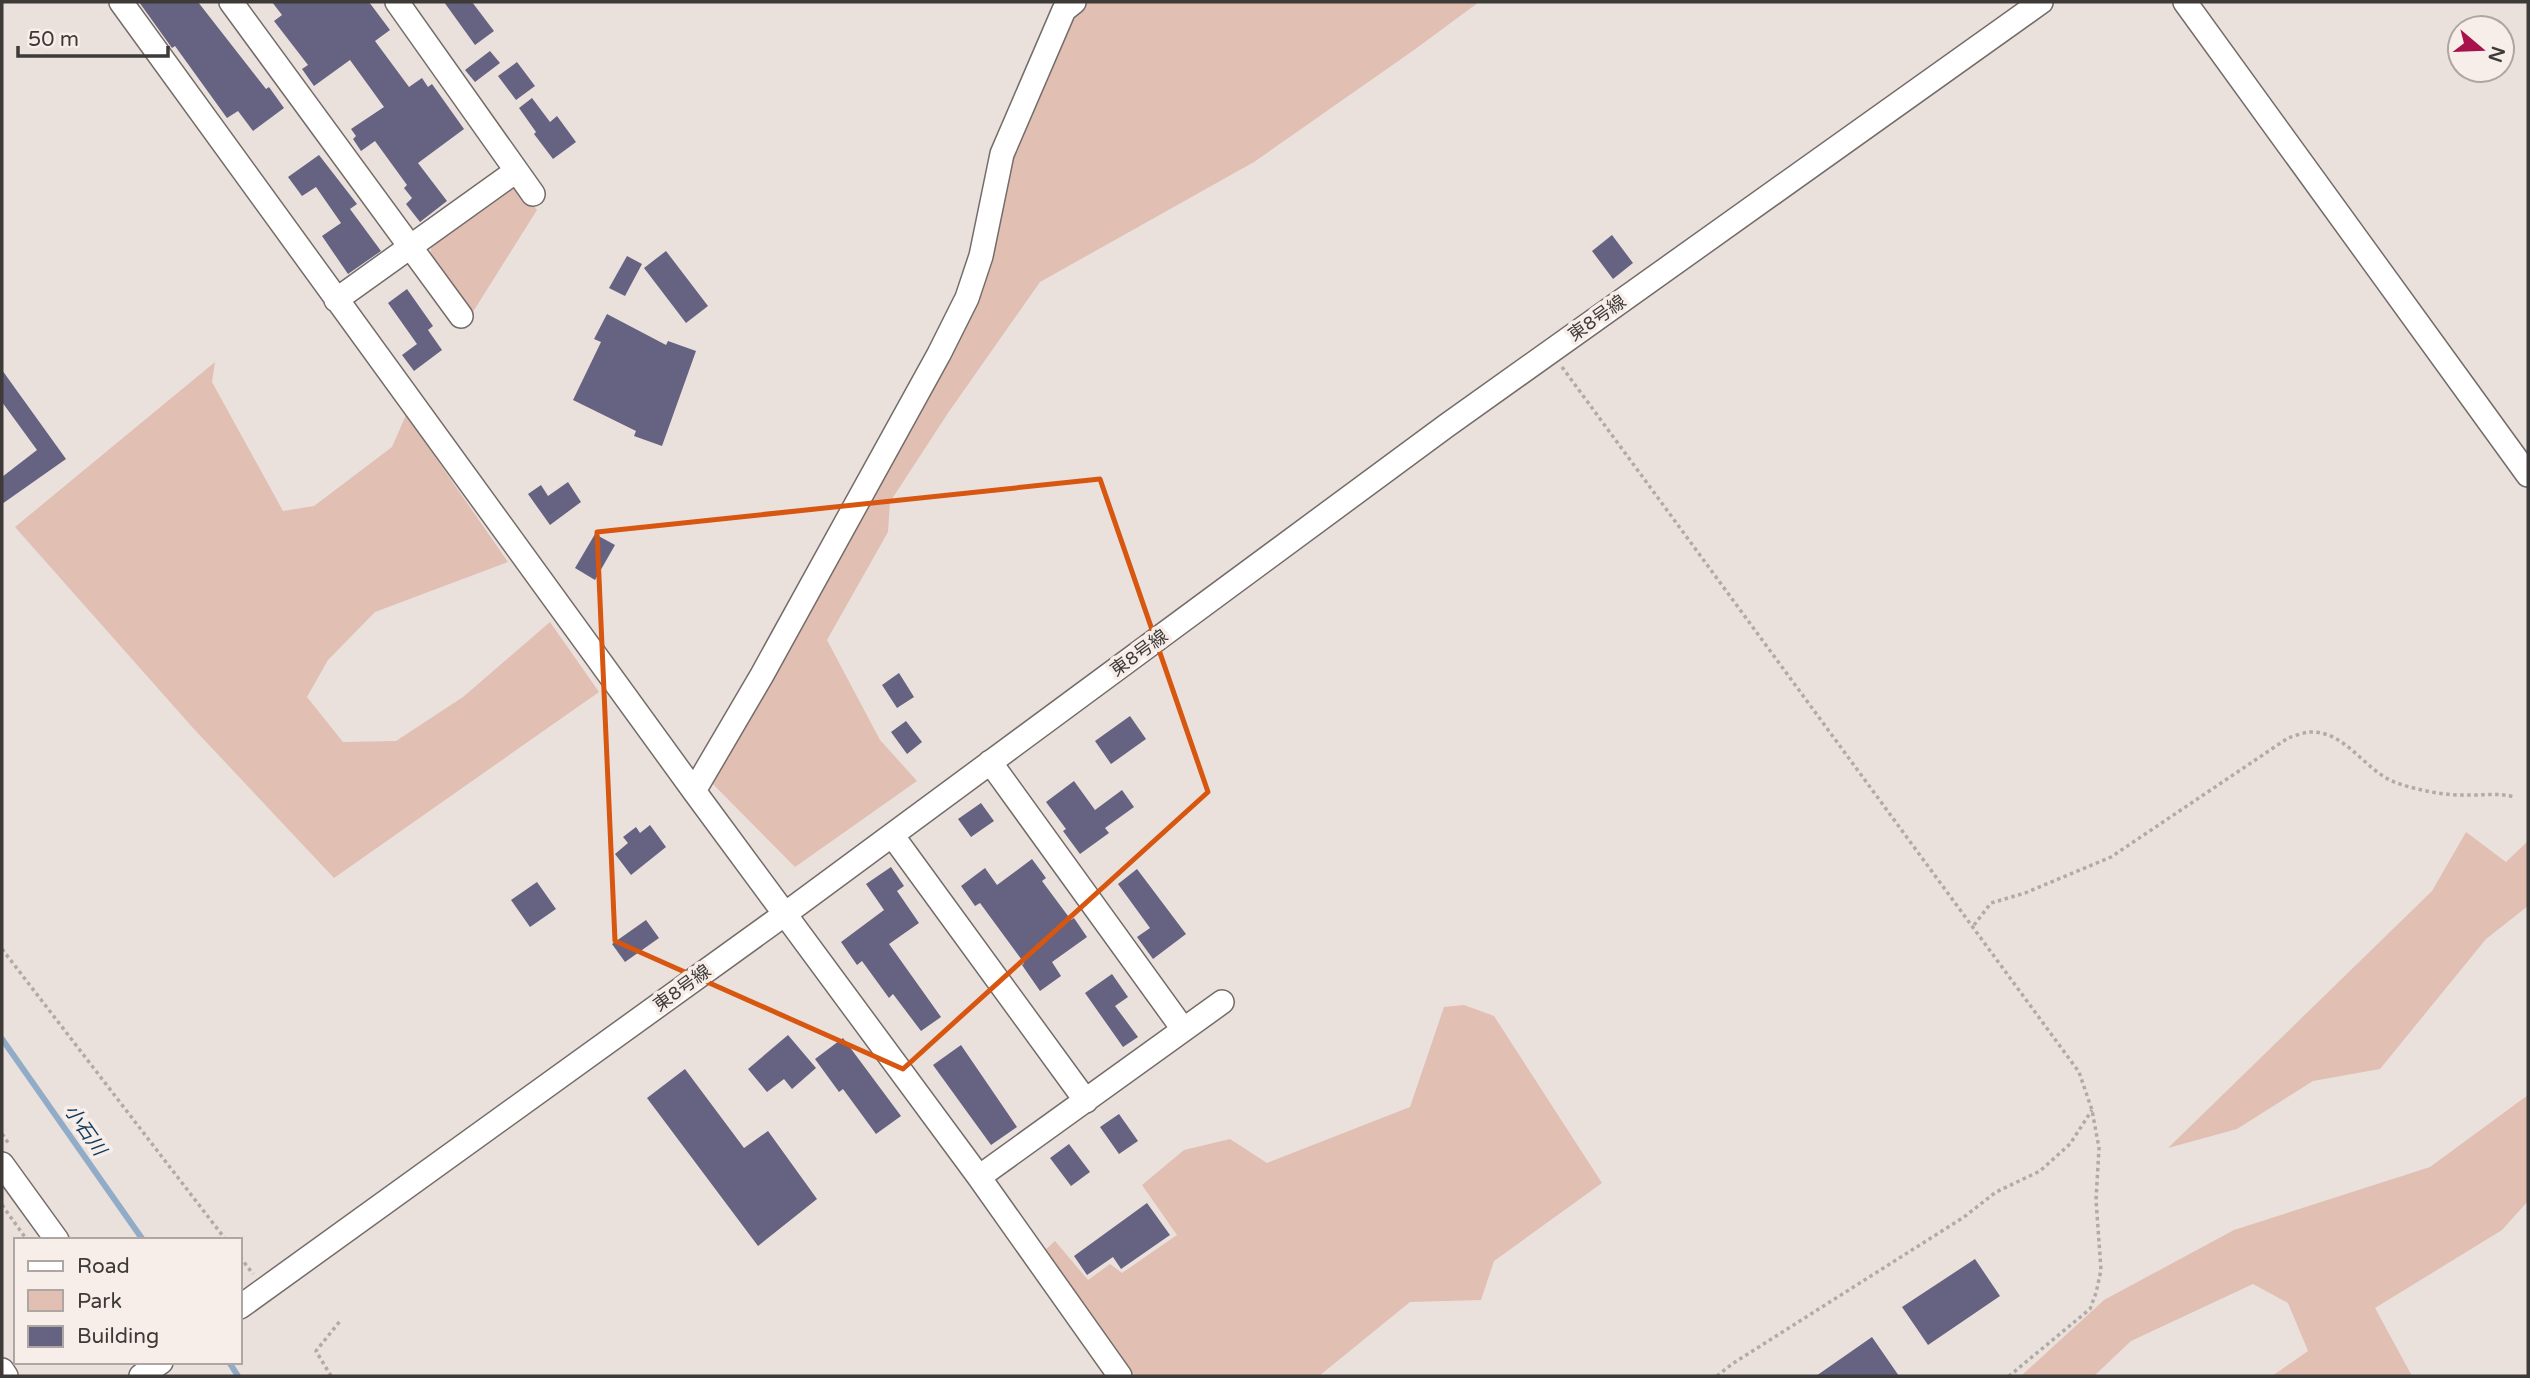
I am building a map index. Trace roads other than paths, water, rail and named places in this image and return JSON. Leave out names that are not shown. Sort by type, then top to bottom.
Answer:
[{"type":"street","points":[[121,2],[694,791],[979,1177],[1120,1376]]},
{"type":"street","points":[[231,2],[461,316]]},
{"type":"street","points":[[397,2],[533,194]]},
{"type":"street","points":[[694,791],[762,674],[939,354],[967,298],[981,256],[1002,154],[1063,10],[1074,2]]},
{"type":"street","name":"東8号線","points":[[246,1303],[785,914],[1551,351],[2041,2]]},
{"type":"street","points":[[2185,2],[2528,475]]},
{"type":"street","points":[[336,299],[516,171]]},
{"type":"street","points":[[990,762],[1182,1029]]},
{"type":"street","points":[[892,835],[1086,1101]]},
{"type":"street","points":[[979,1177],[1222,1002]]},
{"type":"street","points":[[2,1164],[56,1238]]},
{"type":"street","points":[[2,1370],[6,1376]]},
{"type":"waterway","name":"小石川","points":[[2,1039],[142,1238]]},
{"type":"waterway","name":"小石川","points":[[230,1364],[238,1376]]}]
